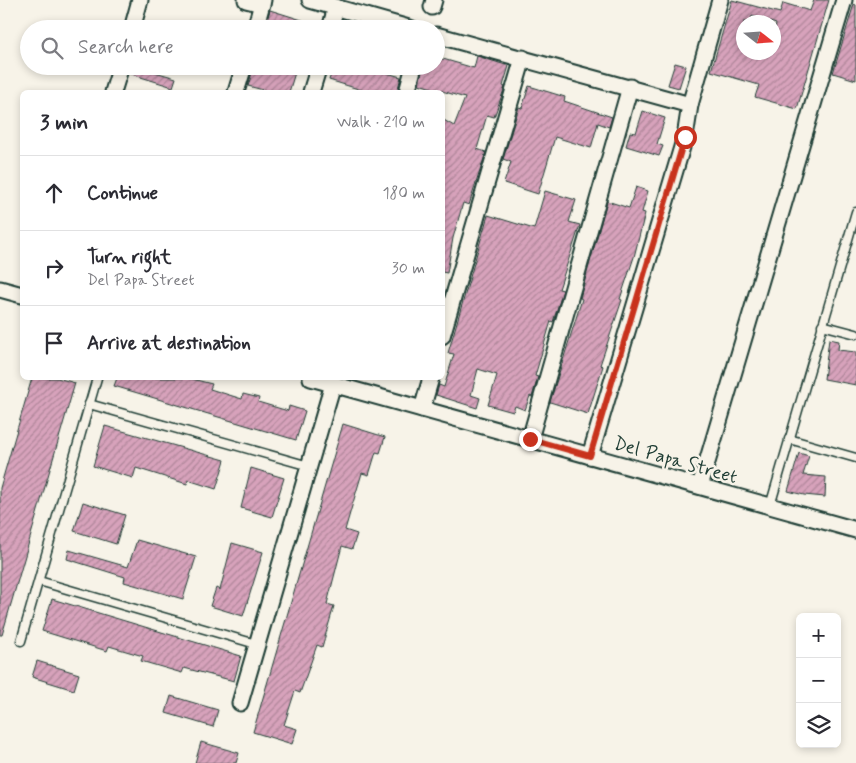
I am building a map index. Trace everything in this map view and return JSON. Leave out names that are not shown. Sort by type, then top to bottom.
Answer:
[{"type":"street","points":[[134,20],[140,0]]},
{"type":"street","points":[[246,0],[263,2],[258,20]]},
{"type":"street","points":[[310,0],[379,20]]},
{"type":"street","points":[[590,456],[685,137],[690,105],[720,0]]},
{"type":"street","points":[[700,486],[844,0]]},
{"type":"street","points":[[333,20],[336,8]]},
{"type":"street","points":[[445,37],[690,105]]},
{"type":"street","points":[[445,326],[523,58]]},
{"type":"street","points":[[114,90],[118,75]]},
{"type":"street","points":[[237,90],[241,75]]},
{"type":"street","points":[[312,90],[316,75]]},
{"type":"street","points":[[408,90],[412,75]]},
{"type":"street","points":[[530,439],[630,88]]},
{"type":"street","points":[[0,289],[20,294]]},
{"type":"street","points":[[240,703],[309,466],[323,380]]},
{"type":"street","name":"Del Papa Street","points":[[323,380],[856,530]]},
{"type":"street","points":[[422,409],[430,380]]},
{"type":"lane","points":[[770,506],[856,212]]},
{"type":"lane","points":[[822,325],[856,334]]},
{"type":"lane","points":[[21,640],[96,380]]},
{"type":"lane","points":[[89,404],[309,466]]},
{"type":"lane","points":[[789,439],[856,458]]},
{"type":"lane","points":[[39,581],[256,644]]},
{"type":"building","points":[[732,0],[780,13],[783,3],[810,11],[814,0],[829,0],[797,109],[755,97],[759,85],[711,71]]},
{"type":"building","points":[[854,4],[856,5],[856,80],[833,73]]},
{"type":"building","points":[[270,10],[302,20],[267,20]]},
{"type":"building","points":[[477,56],[509,66],[503,86],[505,87],[494,117],[487,115],[477,149],[486,152],[469,205],[463,203],[453,238],[447,273],[445,273],[445,121],[454,126],[465,98],[445,92],[445,90],[419,84],[421,75],[445,75],[445,60],[474,68]]},
{"type":"building","points":[[675,63],[686,66],[679,88],[668,85]]},
{"type":"building","points":[[134,75],[166,75],[176,78],[173,87]]},
{"type":"building","points":[[251,75],[294,75],[290,90],[263,90],[248,86]]},
{"type":"building","points":[[331,75],[394,75],[401,77],[398,90],[362,90],[329,80]]},
{"type":"building","points":[[529,86],[565,97],[564,101],[612,117],[609,127],[598,123],[591,148],[555,137],[538,194],[504,183],[511,162],[503,159],[519,107],[522,108]]},
{"type":"building","points":[[643,111],[665,118],[657,144],[663,146],[659,156],[626,146],[630,132],[636,133]]},
{"type":"building","points":[[636,187],[648,191],[642,212],[645,213],[634,257],[620,299],[622,300],[600,365],[603,366],[588,414],[550,402],[582,299],[580,298],[607,201],[629,208]]},
{"type":"building","points":[[545,191],[576,200],[569,222],[580,225],[559,289],[563,290],[553,322],[551,321],[535,376],[538,377],[532,397],[530,396],[525,410],[515,406],[513,412],[488,405],[497,375],[478,369],[471,395],[480,398],[477,408],[436,395],[439,385],[444,387],[454,354],[448,353],[488,215],[534,229]]},
{"type":"building","points":[[829,339],[839,341],[838,350],[856,352],[856,385],[824,379]]},
{"type":"building","points":[[31,380],[64,380],[75,383],[2,635],[0,635],[0,488]]},
{"type":"building","points":[[116,380],[196,380],[212,384],[210,389],[242,399],[243,394],[259,398],[258,402],[288,411],[289,406],[305,411],[296,440],[114,386]]},
{"type":"building","points":[[343,424],[385,437],[380,453],[376,452],[369,475],[362,473],[352,506],[345,530],[357,534],[352,549],[342,546],[327,604],[334,606],[322,647],[317,645],[300,693],[295,691],[284,725],[297,729],[292,744],[253,732]]},
{"type":"building","points":[[105,426],[225,460],[216,489],[188,480],[187,484],[136,468],[133,478],[93,466]]},
{"type":"building","points":[[799,453],[809,456],[803,475],[826,477],[825,497],[788,491]]},
{"type":"building","points":[[251,468],[284,478],[272,517],[241,508]]},
{"type":"building","points":[[83,502],[125,515],[116,544],[74,531]]},
{"type":"building","points":[[137,540],[196,557],[183,599],[124,582],[125,577],[67,559],[69,550],[128,567]]},
{"type":"building","points":[[232,543],[263,552],[243,616],[210,606],[216,588],[220,590]]},
{"type":"building","points":[[52,599],[241,656],[234,681],[184,668],[182,673],[141,661],[143,656],[109,646],[107,651],[42,631]]},
{"type":"building","points":[[37,661],[79,674],[74,690],[32,677]]},
{"type":"building","points":[[171,696],[218,710],[213,727],[166,713]]},
{"type":"building","points":[[201,742],[239,753],[236,763],[195,763]]},
{"type":"route","points":[[530,439],[590,456],[685,137]]}]
